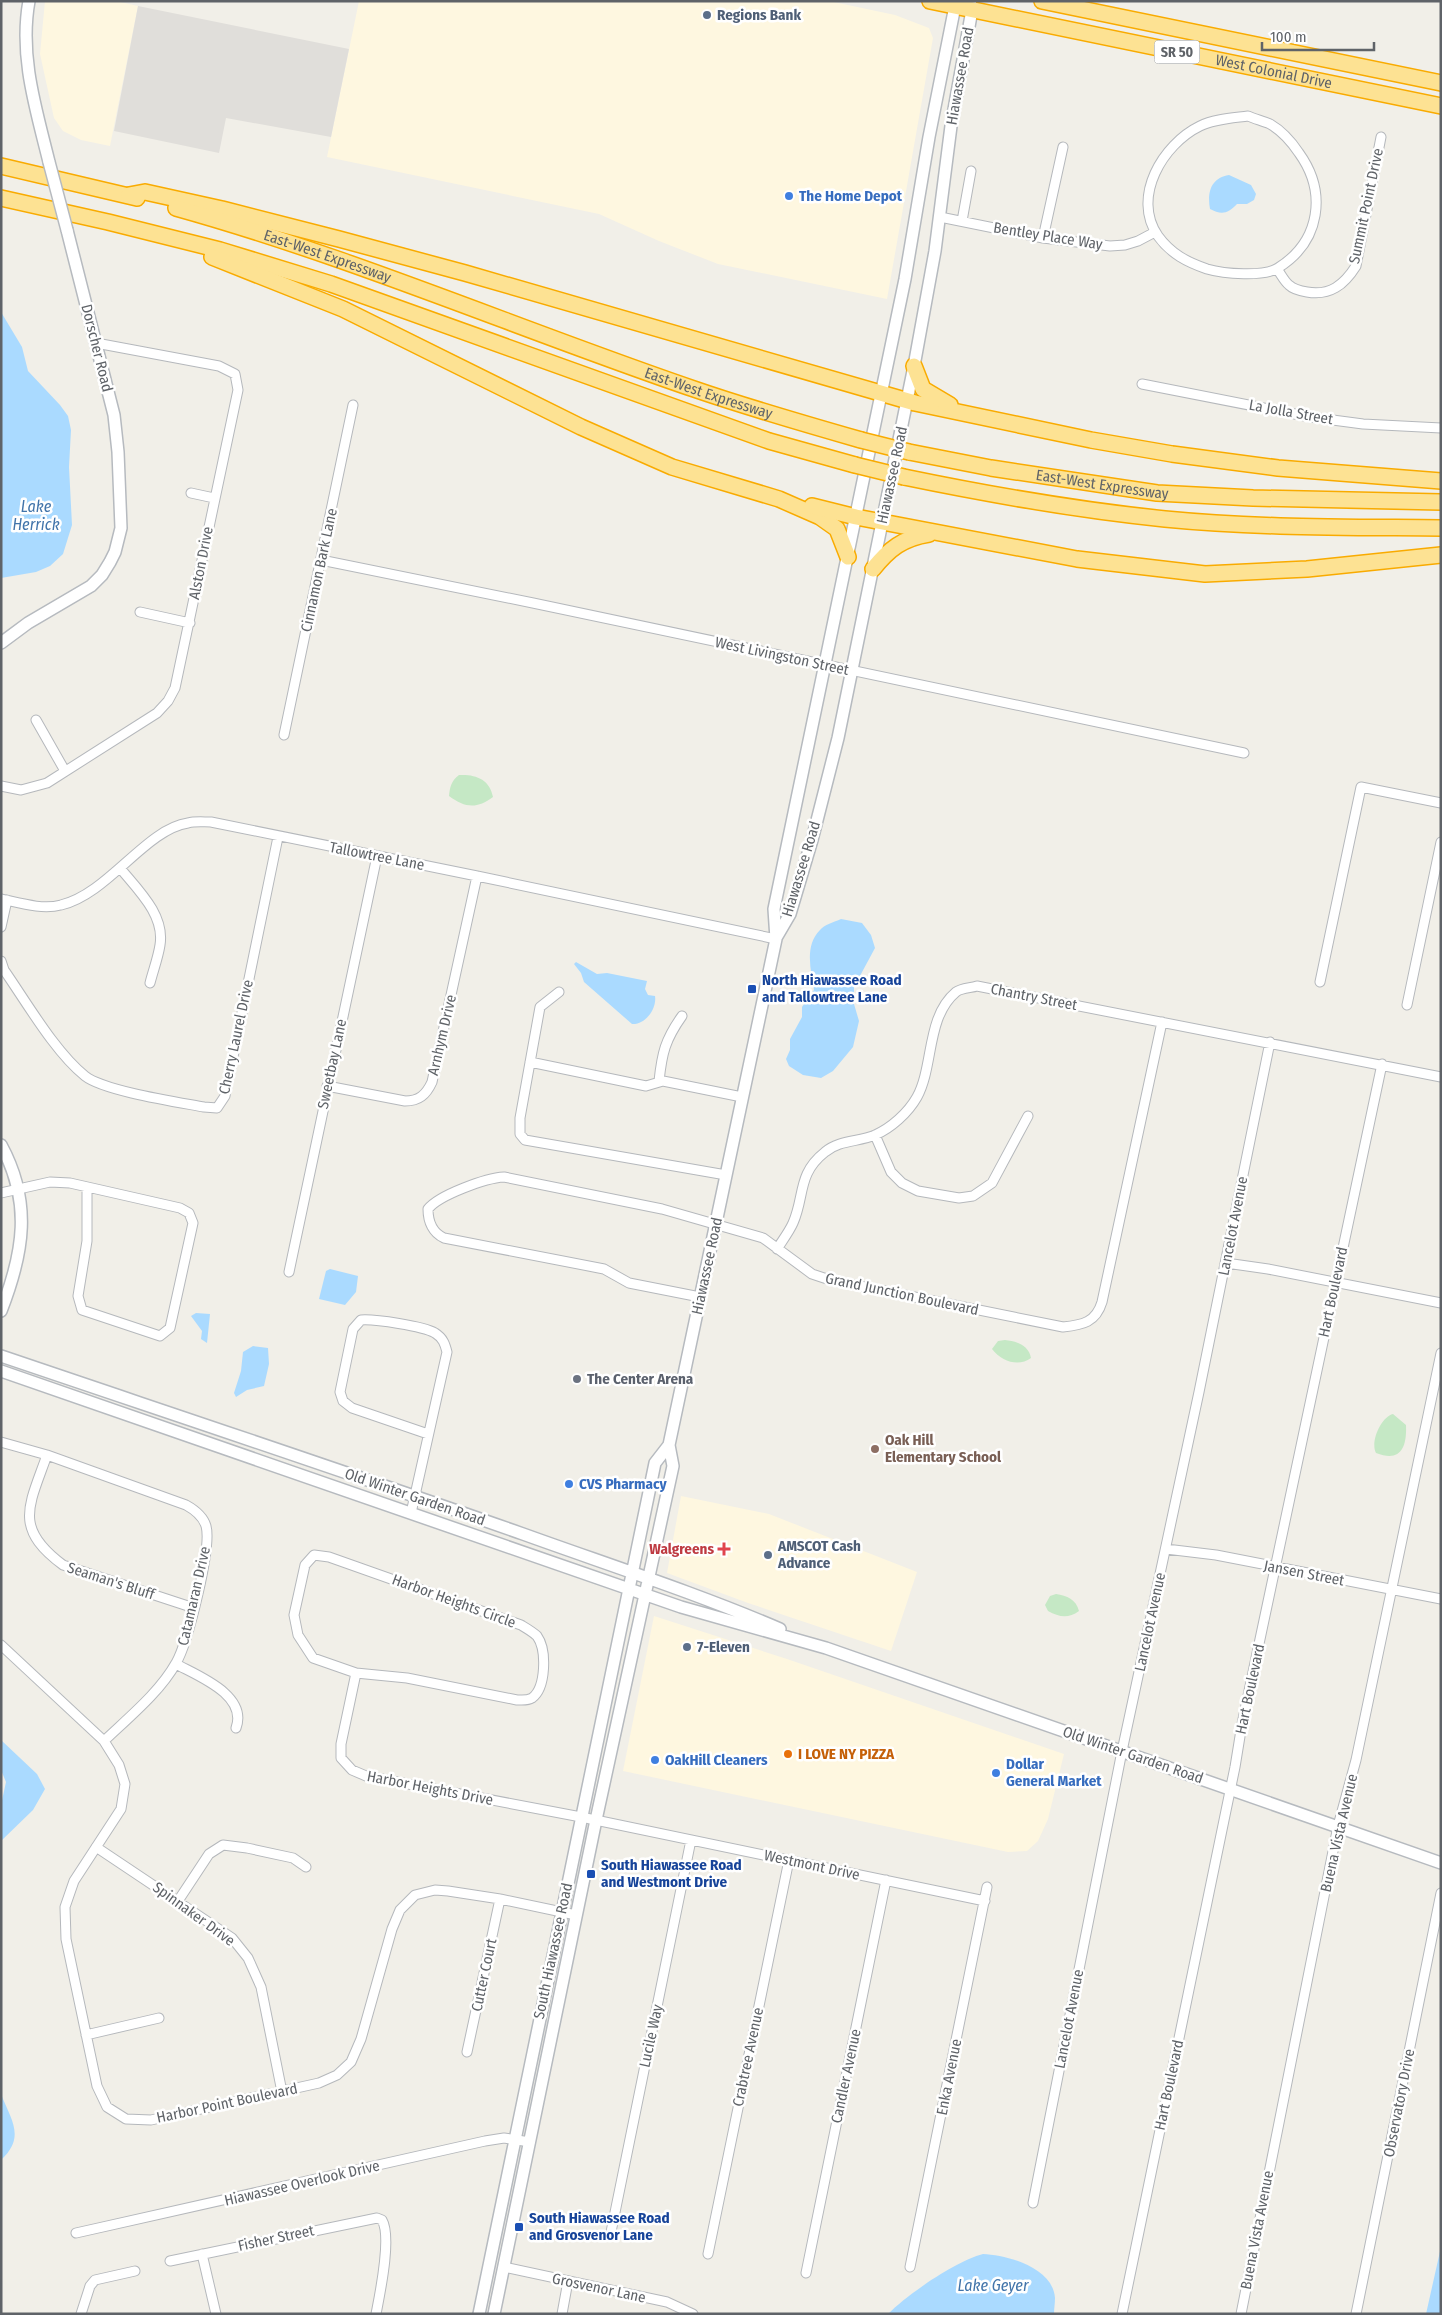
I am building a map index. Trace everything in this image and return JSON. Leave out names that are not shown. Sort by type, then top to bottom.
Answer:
[{"type":"highway","name":"West Colonial Drive","points":[[930,1],[971,6],[1174,51],[1441,106]]},
{"type":"highway","name":"West Colonial Drive","points":[[1042,1],[1441,83]]},
{"type":"highway","points":[[1174,51],[1234,52],[1250,43]]},
{"type":"highway","points":[[1256,68],[1275,60],[1332,61]]},
{"type":"highway","name":"East-West Expressway","points":[[1,166],[129,195],[264,236],[405,284],[761,412],[910,452],[1000,469],[1157,493],[1253,498],[1441,502]]},
{"type":"highway","points":[[129,195],[145,192],[222,209],[339,239],[465,273],[908,401],[1172,454],[1278,468],[1441,481]]},
{"type":"highway","name":"East-West Expressway","points":[[1,198],[220,250],[332,284],[769,442],[904,477],[992,495],[1167,519],[1277,526],[1441,528]]},
{"type":"highway","points":[[192,244],[214,258],[343,308],[581,427],[672,467],[779,499],[856,517],[1077,559],[1205,574],[1307,569],[1441,555]]},
{"type":"highway","points":[[914,366],[923,389],[964,413]]},
{"type":"highway","points":[[779,499],[829,522],[837,529],[848,557]]},
{"type":"highway","points":[[873,569],[888,551],[897,544],[907,539],[937,533]]},
{"type":"main road","name":"Dorscher Road","points":[[1,643],[28,623],[91,586],[102,575],[115,552],[122,518],[114,415],[49,162],[26,62],[26,27],[29,1]]},
{"type":"main road","name":"Hiawassee Road","points":[[643,1594],[673,1466],[669,1445],[776,939],[774,909],[882,393],[914,228],[937,95],[957,4]]},
{"type":"main road","name":"Hiawassee Road","points":[[776,939],[790,914],[832,763],[883,522],[908,401],[940,216],[951,126],[971,6]]},
{"type":"main road","points":[[1,1145],[14,1171],[22,1212],[22,1238],[14,1273],[1,1311]]},
{"type":"main road","name":"Old Winter Garden Road","points":[[1,1356],[415,1496],[632,1572],[735,1610],[826,1648]]},
{"type":"main road","name":"Old Winter Garden Road","points":[[1,1371],[681,1607],[826,1648],[1441,1863]]},
{"type":"main road","name":"Hiawassee Road","points":[[628,1588],[655,1463],[669,1445]]},
{"type":"main road","name":"South Hiawassee Road","points":[[479,2314],[628,1588]]},
{"type":"main road","name":"South Hiawassee Road","points":[[494,2314],[643,1594]]},
{"type":"street","points":[[1248,116],[1270,124],[1290,139],[1304,159],[1314,180],[1317,198],[1309,237],[1295,254],[1277,269],[1244,274],[1215,271],[1188,263],[1167,248],[1155,232],[1150,216],[1148,194],[1155,172],[1166,153],[1182,136],[1202,125],[1248,116]]},
{"type":"street","name":"Summit Point Drive","points":[[1277,269],[1290,286],[1302,292],[1318,294],[1333,290],[1347,280],[1356,266],[1381,137]]},
{"type":"street","points":[[1043,238],[1062,147]]},
{"type":"street","points":[[962,221],[971,171]]},
{"type":"street","name":"Bentley Place Way","points":[[940,216],[1043,238],[1110,246],[1125,245],[1138,241],[1155,232]]},
{"type":"street","name":"Alston Drive","points":[[1,786],[21,790],[47,783],[157,712],[168,701],[175,688],[190,623],[214,498],[238,390],[235,374],[219,366],[96,343]]},
{"type":"street","name":"La Jolla Street","points":[[1142,384],[1310,417],[1363,424],[1441,428]]},
{"type":"street","name":"Cinnamon Bark Lane","points":[[284,735],[353,405]]},
{"type":"street","points":[[191,493],[214,498]]},
{"type":"street","name":"West Livingston Street","points":[[321,560],[1244,753]]},
{"type":"street","points":[[140,612],[190,623]]},
{"type":"street","points":[[36,720],[66,771]]},
{"type":"street","points":[[1320,982],[1361,787],[1441,803]]},
{"type":"street","name":"Tallowtree Lane","points":[[4,900],[33,906],[61,906],[85,896],[165,831],[187,822],[211,822],[776,939]]},
{"type":"street","name":"Cherry Laurel Drive","points":[[1,961],[4,970],[41,1024],[64,1055],[86,1077],[108,1087],[217,1108],[225,1096],[278,836]]},
{"type":"street","points":[[1407,1005],[1441,842]]},
{"type":"street","name":"Sweetbay Lane","points":[[289,1272],[377,856]]},
{"type":"street","points":[[120,868],[153,910],[158,924],[160,944],[150,983]]},
{"type":"street","name":"Arnhym Drive","points":[[327,1086],[405,1101],[413,1101],[427,1092],[432,1082],[477,876]]},
{"type":"street","points":[[1,927],[4,900]]},
{"type":"street","name":"Chantry Street","points":[[777,1249],[793,1222],[802,1182],[808,1170],[825,1152],[835,1146],[875,1135],[901,1118],[916,1100],[924,1083],[940,1012],[956,991],[977,986],[1441,1077]]},
{"type":"street","points":[[559,992],[540,1007],[520,1118],[520,1134],[525,1140],[726,1175]]},
{"type":"street","points":[[659,1081],[661,1060],[668,1035],[682,1016]]},
{"type":"street","name":"Grand Junction Boulevard","points":[[700,1297],[629,1283],[604,1269],[444,1238],[437,1234],[430,1224],[428,1210],[438,1200],[493,1178],[504,1178],[662,1209],[764,1238],[812,1274],[830,1280],[1063,1327],[1081,1325],[1091,1320],[1099,1312],[1102,1302],[1162,1022]]},
{"type":"street","name":"Lancelot Avenue","points":[[1033,2203],[1122,1751],[1226,1263],[1270,1042]]},
{"type":"street","points":[[530,1062],[646,1086],[659,1081],[742,1097]]},
{"type":"street","name":"Hart Boulevard","points":[[1122,2314],[1334,1282],[1382,1064]]},
{"type":"street","points":[[875,1135],[891,1172],[902,1183],[918,1191],[959,1198],[973,1196],[992,1183],[1028,1116]]},
{"type":"street","points":[[1,1193],[50,1182],[70,1182],[180,1208],[189,1213],[192,1223],[170,1328],[160,1336],[82,1310],[78,1296],[87,1241],[87,1187]]},
{"type":"street","points":[[1226,1263],[1441,1303]]},
{"type":"street","points":[[411,1513],[447,1352],[443,1340],[434,1332],[372,1319],[361,1320],[354,1329],[340,1392],[343,1401],[352,1408],[428,1434]]},
{"type":"street","name":"Buena Vista Avenue","points":[[1240,2314],[1338,1826],[1356,1760],[1441,1353]]},
{"type":"street","name":"Catamaran Drive","points":[[1,1442],[47,1455],[186,1505],[198,1512],[206,1525],[207,1547],[194,1608],[183,1648],[176,1664],[146,1700],[104,1741]]},
{"type":"street","name":"Seaman's Bluff","points":[[47,1455],[32,1499],[28,1522],[38,1542],[48,1555],[63,1566],[194,1608]]},
{"type":"street","name":"Jansen Street","points":[[1166,1549],[1216,1555],[1441,1600]]},
{"type":"street","name":"Harbor Heights Circle","points":[[314,1556],[329,1557],[521,1625],[536,1636],[543,1650],[545,1670],[534,1696],[527,1700],[517,1700],[407,1678],[356,1673],[314,1658],[298,1635],[294,1615],[305,1565],[314,1556]]},
{"type":"street","name":"Harbor Point Boulevard","points":[[1,1645],[104,1741],[119,1765],[125,1784],[121,1809],[74,1881],[65,1907],[66,1939],[97,2086],[107,2108],[126,2119],[151,2120],[282,2092],[319,2083],[337,2075],[351,2062],[361,2039],[392,1929],[400,1910],[414,1895],[435,1890],[500,1899],[576,1915]]},
{"type":"street","points":[[176,1664],[218,1688],[229,1698],[238,1710],[236,1728]]},
{"type":"street","name":"Harbor Heights Drive","points":[[356,1673],[341,1744],[341,1758],[352,1770],[366,1776],[581,1817]]},
{"type":"street","name":"Westmont Drive","points":[[581,1817],[985,1901]]},
{"type":"street","name":"Lucile Way","points":[[611,2232],[691,1840]]},
{"type":"street","points":[[178,1901],[209,1854],[223,1845],[293,1858],[306,1867]]},
{"type":"street","name":"Spinnaker Drive","points":[[96,1847],[232,1938],[248,1958],[261,1987],[282,2092]]},
{"type":"street","name":"Crabtree Avenue","points":[[708,2254],[789,1860]]},
{"type":"street","name":"Candler Avenue","points":[[806,2272],[886,1880]]},
{"type":"street","name":"Enka Avenue","points":[[910,2268],[987,1887]]},
{"type":"street","name":"Observatory Drive","points":[[1356,2314],[1441,1893]]},
{"type":"street","name":"Cutter Court","points":[[467,2052],[500,1899]]},
{"type":"street","points":[[86,2035],[159,2018]]},
{"type":"street","name":"Hiawassee Overlook Drive","points":[[76,2234],[485,2141],[514,2139],[530,2142]]},
{"type":"street","name":"Fisher Street","points":[[170,2261],[368,2218],[382,2220],[386,2232],[383,2275],[376,2314]]},
{"type":"street","points":[[202,2254],[216,2314]]},
{"type":"street","name":"Grosvenor Lane","points":[[504,2267],[667,2302],[693,2314]]},
{"type":"street","points":[[81,2314],[90,2286],[95,2280],[135,2271]]},
{"type":"street","points":[[562,2314],[568,2281]]},
{"type":"shaded area","points":[[45,1],[116,1],[138,6],[110,146],[81,140],[63,131],[54,118],[40,54]]},
{"type":"shaded area","points":[[359,1],[829,1],[895,15],[929,28],[933,38],[887,299],[718,264],[659,241],[599,214],[327,157]]},
{"type":"shaded area","points":[[138,6],[349,49],[331,137],[226,118],[219,153],[114,131]]},
{"type":"shaded area","points":[[681,1496],[769,1514],[917,1572],[891,1651],[748,1603],[667,1573]]},
{"type":"shaded area","points":[[654,1616],[787,1659],[1064,1754],[1048,1819],[1038,1841],[1027,1851],[1008,1852],[623,1771]]},
{"type":"green space","points":[[459,775],[471,775],[481,779],[489,786],[493,797],[482,804],[471,806],[455,800],[449,796],[453,782]]},
{"type":"green space","points":[[998,1341],[1013,1341],[1025,1347],[1031,1358],[1016,1363],[1001,1357],[992,1349]]},
{"type":"green space","points":[[1393,1414],[1406,1425],[1404,1446],[1397,1454],[1385,1456],[1376,1453],[1374,1443],[1378,1430],[1384,1420]]},
{"type":"green space","points":[[1056,1594],[1070,1599],[1076,1604],[1079,1611],[1064,1616],[1048,1611],[1045,1605],[1050,1596]]},
{"type":"water","points":[[1229,175],[1251,185],[1256,194],[1254,200],[1247,204],[1237,204],[1231,210],[1224,212],[1210,209],[1209,197],[1214,183],[1218,179]]},
{"type":"water","name":"Lake Herrick","points":[[1,312],[22,347],[28,371],[68,416],[71,430],[69,467],[72,525],[63,554],[50,566],[36,572],[1,578]]},
{"type":"water","points":[[841,919],[862,923],[871,935],[875,948],[854,987],[854,1004],[859,1021],[853,1047],[833,1071],[821,1078],[803,1075],[789,1066],[786,1059],[790,1050],[790,1039],[802,1017],[802,1007],[814,990],[810,966],[810,951],[815,936],[822,928]]},
{"type":"water","points":[[576,962],[597,974],[607,973],[647,981],[645,989],[648,995],[655,996],[652,1011],[646,1019],[637,1024],[632,1024],[584,982],[581,973],[574,964]]},
{"type":"water","points":[[330,1269],[358,1276],[356,1292],[345,1305],[319,1299],[326,1271]]},
{"type":"water","points":[[196,1313],[210,1314],[207,1343],[201,1339],[202,1331],[191,1316]]},
{"type":"water","points":[[253,1346],[268,1348],[269,1364],[264,1386],[247,1390],[236,1397],[234,1393],[241,1371],[243,1352]]},
{"type":"water","points":[[1,1740],[37,1774],[45,1789],[33,1810],[1,1841],[1,1805],[6,1782],[1,1770]]},
{"type":"water","points":[[1,2094],[12,2120],[15,2136],[9,2152],[1,2160]]},
{"type":"water","points":[[1441,2247],[1441,2314],[1426,2314]]},
{"type":"water","name":"Lake Geyer","points":[[983,2254],[1016,2260],[1038,2271],[1052,2288],[1055,2298],[1054,2314],[888,2314],[907,2297],[933,2279]]},
{"type":"place","name":"Regions Bank","points":[[707,15]]},
{"type":"place","name":"The Home Depot","points":[[789,196]]},
{"type":"place","name":"North Hiawassee Road and Tallowtree Lane","points":[[752,989]]},
{"type":"place","name":"The Center Arena","points":[[577,1379]]},
{"type":"place","name":"Oak Hill Elementary School","points":[[875,1449]]},
{"type":"place","name":"CVS Pharmacy","points":[[569,1484]]},
{"type":"place","name":"Walgreens","points":[[724,1549]]},
{"type":"place","name":"AMSCOT Cash Advance","points":[[768,1555]]},
{"type":"place","name":"7-Eleven","points":[[687,1647]]},
{"type":"place","name":"I LOVE NY PIZZA","points":[[788,1754]]},
{"type":"place","name":"OakHill Cleaners","points":[[655,1760]]},
{"type":"place","name":"Dollar General Market","points":[[996,1773]]},
{"type":"place","name":"South Hiawassee Road and Westmont Drive","points":[[591,1874]]},
{"type":"place","name":"South Hiawassee Road and Grosvenor Lane","points":[[519,2227]]}]
